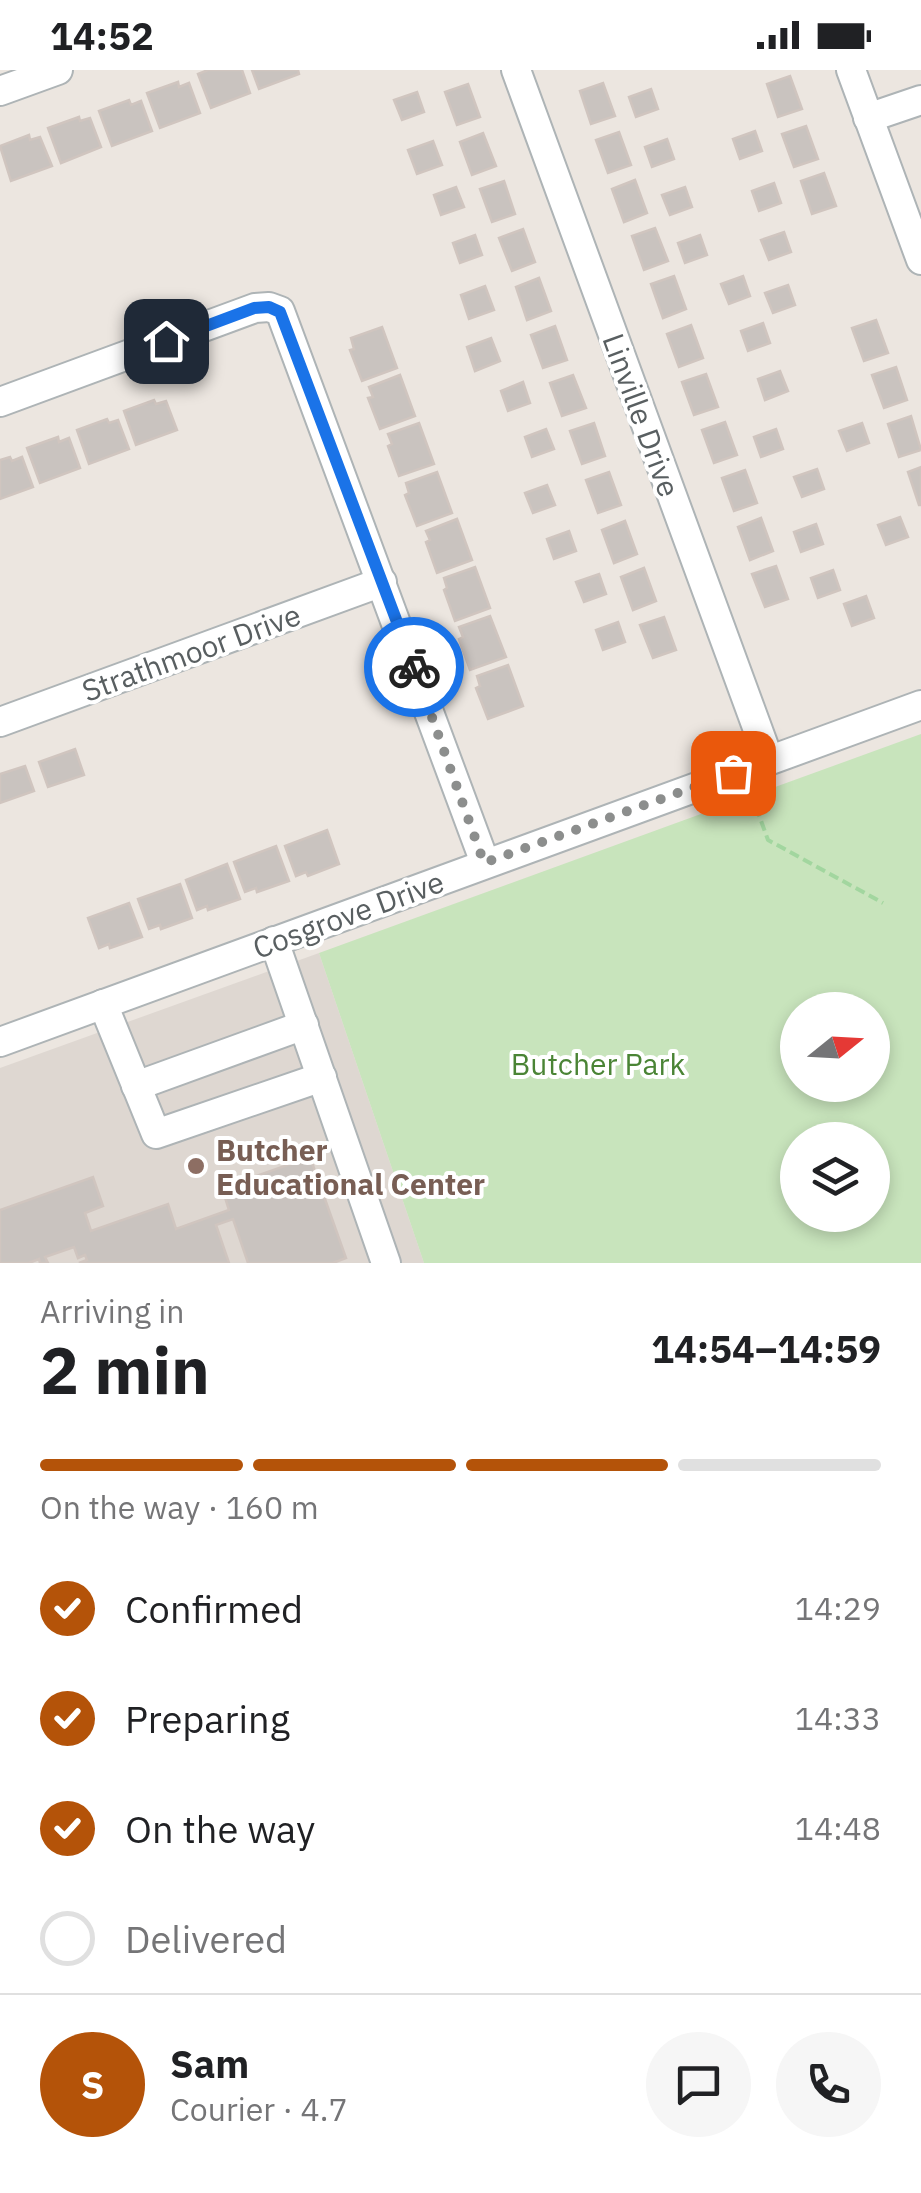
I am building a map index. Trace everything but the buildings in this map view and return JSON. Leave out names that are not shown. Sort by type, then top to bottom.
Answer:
[{"type":"street","points":[[0,91],[58,70]]},
{"type":"street","name":"Linville Drive","points":[[516,70],[769,760]]},
{"type":"street","points":[[852,70],[921,260]]},
{"type":"street","points":[[868,118],[921,100]]},
{"type":"street","points":[[0,402],[254,308],[269,307],[280,312],[484,863]]},
{"type":"street","name":"Strathmoor Drive","points":[[0,722],[382,582]]},
{"type":"street","name":"Cosgrove Drive","points":[[0,1042],[921,704]]},
{"type":"street","points":[[274,941],[386,1263]]},
{"type":"street","points":[[103,1004],[156,1134],[322,1078]]},
{"type":"street","points":[[136,1086],[304,1025]]},
{"type":"path","points":[[750,793],[768,840],[883,903]]},
{"type":"shaded area","name":"Butcher Educational Center","points":[[319,953],[424,1263],[0,1263],[0,1068]]},
{"type":"green space","name":"Butcher Park","points":[[921,734],[921,1263],[424,1263],[319,953]]},
{"type":"way so far","points":[[414,667],[484,863],[733,773]]},
{"type":"place","name":"Butcher Educational Center","points":[[196,1166]]},
{"type":"route","points":[[166,341],[254,308],[269,307],[280,312],[414,667]]}]
